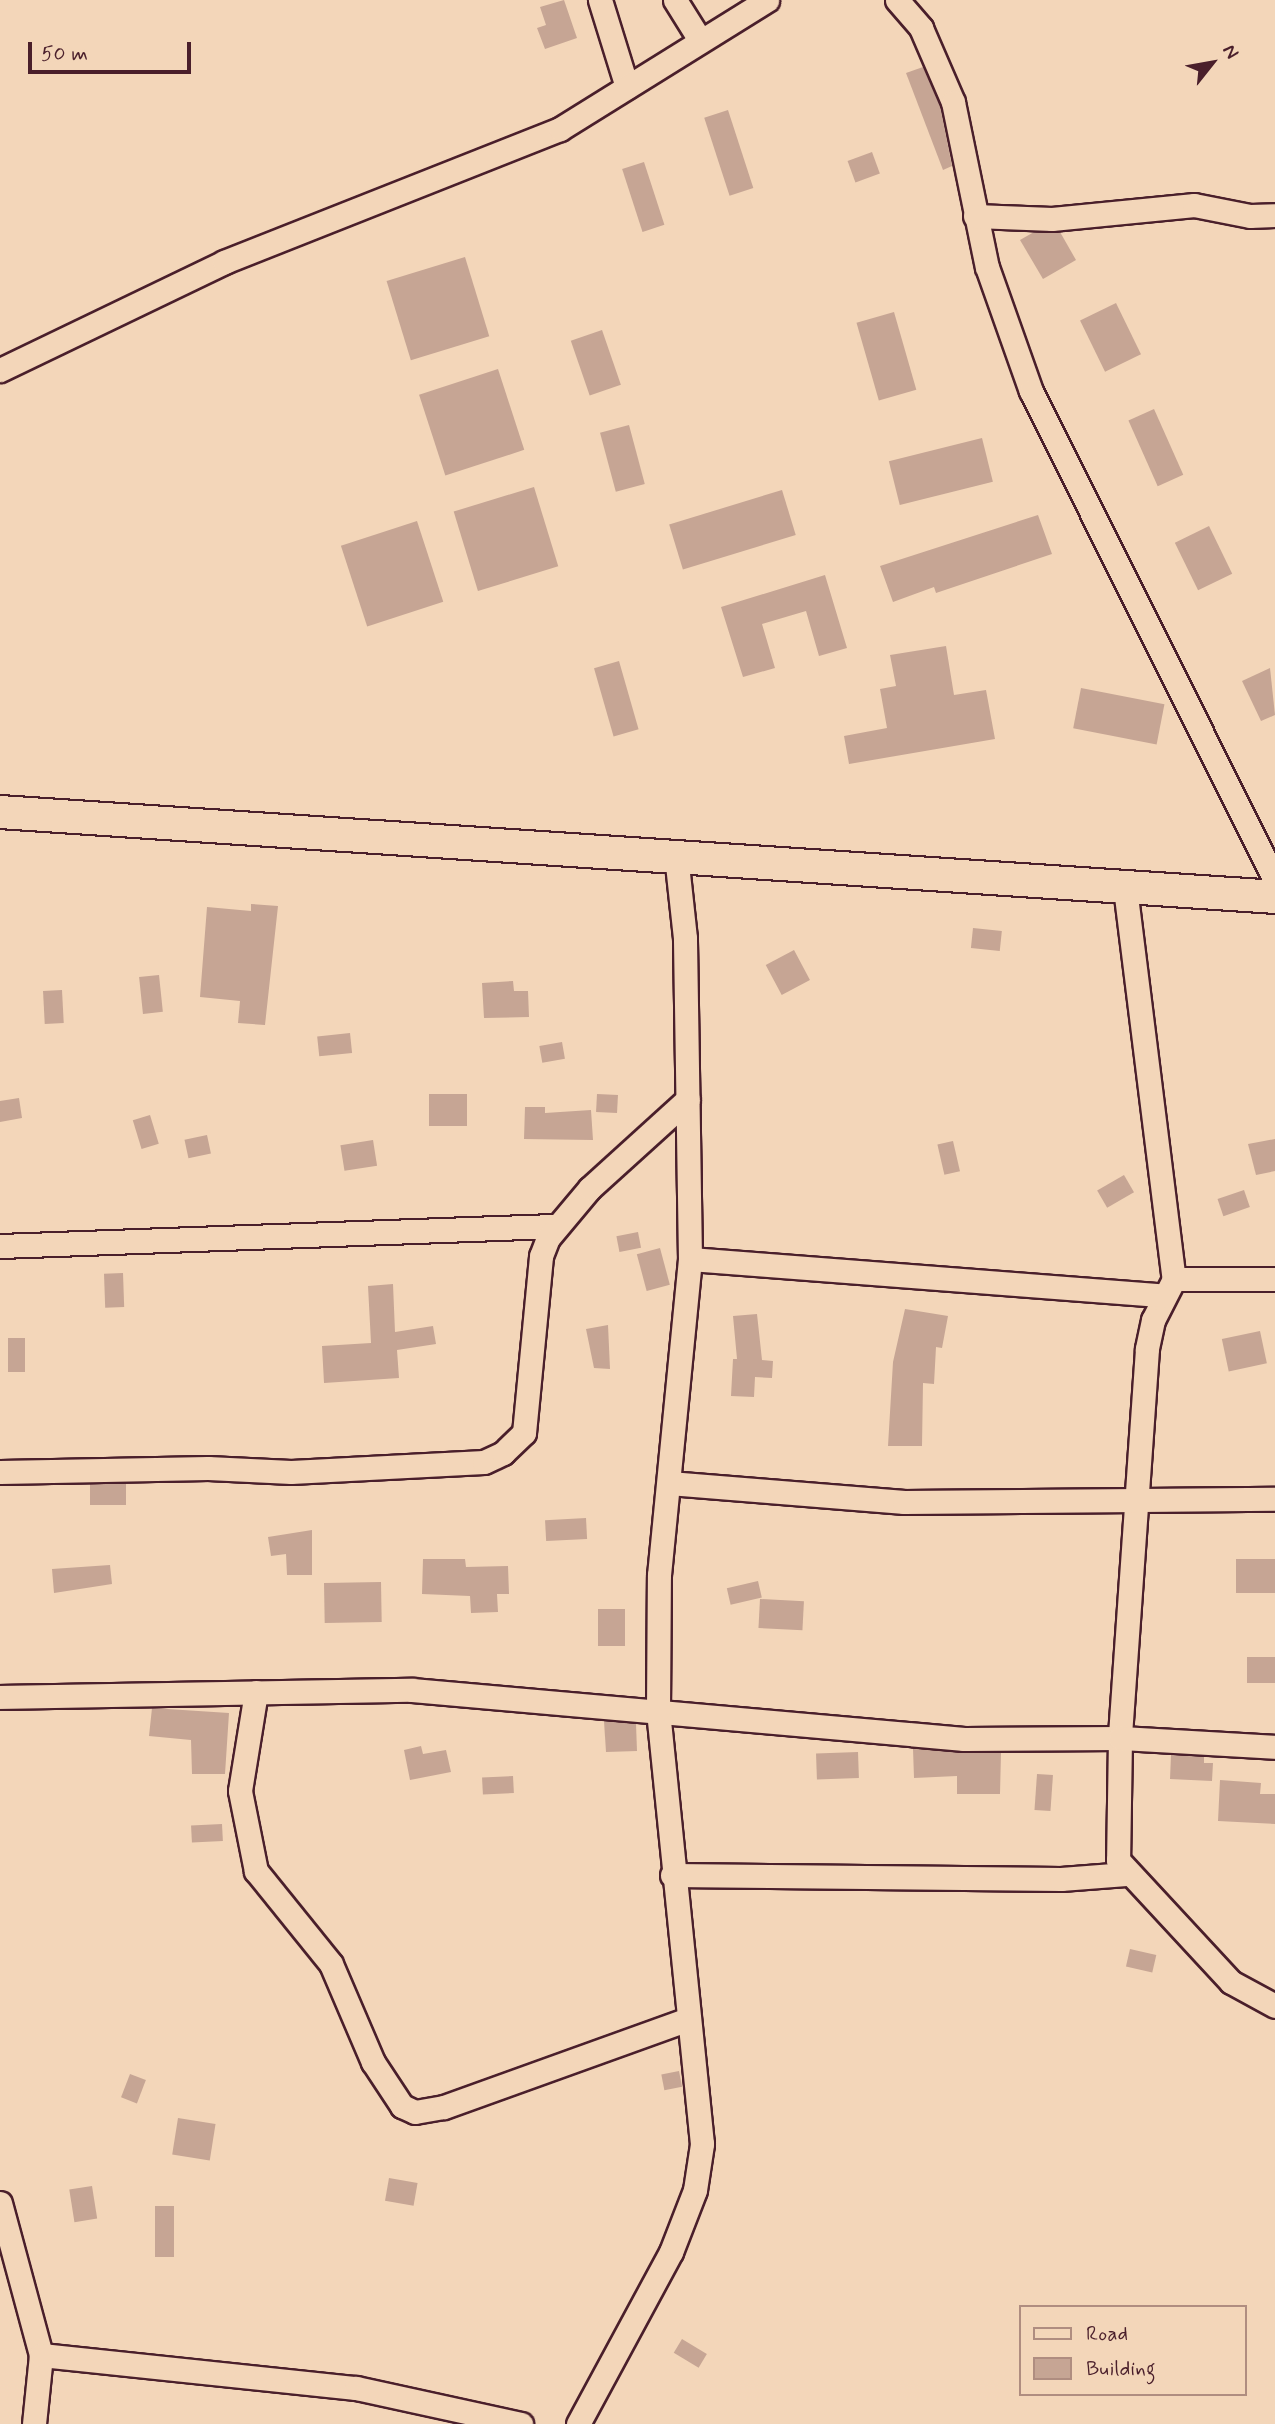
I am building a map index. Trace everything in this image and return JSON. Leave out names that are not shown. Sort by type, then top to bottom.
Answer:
[{"type":"main road","points":[[0,812],[1275,897]]},
{"type":"street","points":[[600,0],[626,87]]},
{"type":"street","points":[[675,0],[700,40]]},
{"type":"street","points":[[0,370],[213,267],[560,129],[767,0]]},
{"type":"street","points":[[897,0],[921,28],[939,63],[953,102],[975,216],[1017,354],[1070,477],[1275,880]]},
{"type":"street","points":[[975,216],[1052,219],[1183,205],[1275,215]]},
{"type":"street","points":[[578,2424],[671,2252],[695,2190],[701,2110],[672,1875],[658,1710],[659,1575],[690,1259],[685,939],[676,855]]},
{"type":"street","points":[[1125,888],[1169,1287],[1147,1349],[1115,1834],[1126,1874],[1231,1982],[1275,2006]]},
{"type":"street","points":[[0,1472],[208,1468],[291,1472],[484,1462],[524,1433],[541,1256],[554,1226],[688,1098]]},
{"type":"street","points":[[0,1246],[554,1226]]},
{"type":"street","points":[[690,1259],[1169,1287],[1275,1279]]},
{"type":"street","points":[[669,1483],[904,1502],[1137,1497],[1275,1499]]},
{"type":"street","points":[[0,1697],[412,1690],[658,1710],[964,1740],[1120,1738],[1275,1746]]},
{"type":"street","points":[[256,1692],[240,1791],[256,1871],[331,1964],[373,2062],[402,2106],[415,2112],[444,2107],[688,2019]]},
{"type":"street","points":[[672,1875],[1061,1878],[1126,1874]]},
{"type":"street","points":[[0,2203],[7,2273],[41,2355],[34,2424]]},
{"type":"street","points":[[41,2355],[356,2388],[521,2424]]},
{"type":"building","points":[[564,0],[577,38],[545,49],[537,28],[546,25],[540,7]]},
{"type":"building","points":[[923,67],[940,106],[952,166],[943,170],[906,73]]},
{"type":"building","points":[[728,110],[753,188],[730,196],[704,118]]},
{"type":"building","points":[[872,152],[880,174],[855,183],[848,161]]},
{"type":"building","points":[[644,162],[664,225],[643,232],[622,169]]},
{"type":"building","points":[[1034,232],[1060,232],[1076,260],[1043,279],[1020,240]]},
{"type":"building","points":[[465,257],[489,336],[411,360],[387,281]]},
{"type":"building","points":[[1116,303],[1141,354],[1105,372],[1080,321]]},
{"type":"building","points":[[894,312],[916,390],[879,401],[857,323]]},
{"type":"building","points":[[602,330],[621,385],[590,396],[571,341]]},
{"type":"building","points":[[498,369],[524,450],[445,475],[419,395]]},
{"type":"building","points":[[1154,409],[1183,475],[1158,486],[1128,420]]},
{"type":"building","points":[[629,425],[645,484],[616,492],[600,433]]},
{"type":"building","points":[[982,438],[993,482],[900,505],[889,461]]},
{"type":"building","points":[[534,487],[558,566],[478,591],[454,512]]},
{"type":"building","points":[[782,490],[796,535],[683,569],[669,524]]},
{"type":"building","points":[[1038,515],[1052,554],[936,593],[934,587],[893,602],[880,566]]},
{"type":"building","points":[[417,521],[443,602],[367,627],[341,546]]},
{"type":"building","points":[[1209,526],[1232,574],[1198,590],[1175,543]]},
{"type":"building","points":[[825,575],[847,648],[819,656],[806,611],[762,624],[775,668],[743,677],[721,607]]},
{"type":"building","points":[[946,646],[954,695],[986,690],[995,739],[849,764],[844,736],[887,728],[880,689],[896,686],[890,655]]},
{"type":"building","points":[[619,661],[639,729],[614,736],[594,668]]},
{"type":"building","points":[[1270,668],[1275,715],[1261,721],[1242,681]]},
{"type":"building","points":[[1081,688],[1164,704],[1157,744],[1073,728]]},
{"type":"building","points":[[251,904],[278,906],[265,1025],[238,1023],[240,1001],[200,997],[207,907],[251,911]]},
{"type":"building","points":[[973,928],[1002,931],[1000,951],[971,948]]},
{"type":"building","points":[[794,950],[810,980],[782,995],[766,965]]},
{"type":"building","points":[[159,975],[163,1012],[143,1014],[139,977]]},
{"type":"building","points":[[513,981],[514,991],[528,991],[529,1017],[484,1018],[482,983]]},
{"type":"building","points":[[62,990],[64,1023],[45,1024],[43,991]]},
{"type":"building","points":[[350,1033],[352,1053],[319,1056],[317,1036]]},
{"type":"building","points":[[562,1042],[565,1059],[542,1063],[539,1046]]},
{"type":"building","points":[[429,1094],[467,1094],[467,1126],[429,1126]]},
{"type":"building","points":[[597,1094],[618,1095],[617,1113],[596,1112]]},
{"type":"building","points":[[19,1098],[22,1118],[0,1122],[0,1101]]},
{"type":"building","points":[[525,1107],[545,1107],[545,1113],[591,1110],[593,1140],[524,1139]]},
{"type":"building","points":[[150,1115],[159,1144],[142,1149],[133,1120]]},
{"type":"building","points":[[207,1135],[211,1154],[188,1158],[185,1140]]},
{"type":"building","points":[[1275,1139],[1275,1171],[1256,1175],[1248,1144]]},
{"type":"building","points":[[373,1140],[377,1166],[344,1171],[340,1145]]},
{"type":"building","points":[[953,1141],[960,1171],[944,1175],[937,1145]]},
{"type":"building","points":[[1124,1175],[1134,1192],[1107,1208],[1097,1190]]},
{"type":"building","points":[[1244,1190],[1250,1207],[1223,1216],[1218,1199]]},
{"type":"building","points":[[638,1232],[641,1248],[619,1252],[616,1236]]},
{"type":"building","points":[[660,1248],[670,1285],[647,1291],[637,1254]]},
{"type":"building","points":[[123,1273],[124,1307],[105,1308],[104,1274]]},
{"type":"building","points":[[393,1284],[395,1332],[433,1326],[436,1344],[397,1350],[399,1378],[324,1383],[322,1346],[371,1343],[368,1286]]},
{"type":"building","points":[[905,1309],[948,1316],[942,1348],[936,1347],[934,1384],[923,1383],[922,1446],[888,1446],[893,1362]]},
{"type":"building","points":[[757,1314],[762,1360],[773,1361],[772,1378],[755,1377],[754,1397],[731,1396],[733,1359],[737,1359],[733,1316]]},
{"type":"building","points":[[608,1325],[610,1369],[594,1368],[586,1329]]},
{"type":"building","points":[[1260,1331],[1267,1363],[1229,1371],[1222,1339]]},
{"type":"building","points":[[8,1338],[25,1338],[25,1372],[8,1372]]},
{"type":"building","points":[[90,1484],[126,1484],[126,1505],[90,1505]]},
{"type":"building","points":[[586,1518],[587,1539],[546,1541],[545,1520]]},
{"type":"building","points":[[312,1530],[312,1575],[287,1575],[286,1554],[271,1556],[268,1537]]},
{"type":"building","points":[[423,1559],[465,1559],[466,1567],[508,1566],[509,1594],[497,1594],[498,1612],[471,1613],[470,1596],[422,1594]]},
{"type":"building","points":[[1236,1559],[1275,1559],[1275,1593],[1236,1593]]},
{"type":"building","points":[[110,1565],[112,1584],[54,1593],[52,1569]]},
{"type":"building","points":[[758,1581],[762,1598],[731,1605],[727,1588]]},
{"type":"building","points":[[381,1582],[382,1622],[325,1623],[324,1583]]},
{"type":"building","points":[[760,1599],[804,1601],[802,1630],[758,1628]]},
{"type":"building","points":[[598,1609],[625,1609],[625,1646],[598,1646]]},
{"type":"building","points":[[1247,1657],[1275,1657],[1275,1683],[1247,1683]]},
{"type":"building","points":[[152,1708],[229,1713],[225,1774],[192,1774],[191,1740],[149,1736]]},
{"type":"building","points":[[604,1721],[636,1724],[637,1751],[606,1752]]},
{"type":"building","points":[[421,1746],[423,1754],[446,1750],[451,1772],[410,1780],[404,1750]]},
{"type":"building","points":[[913,1749],[1001,1753],[1000,1794],[957,1794],[957,1776],[914,1778]]},
{"type":"building","points":[[858,1752],[859,1778],[817,1779],[816,1753]]},
{"type":"building","points":[[1171,1755],[1204,1757],[1204,1763],[1213,1763],[1212,1781],[1170,1779]]},
{"type":"building","points":[[1037,1774],[1053,1775],[1050,1811],[1034,1810]]},
{"type":"building","points":[[513,1776],[514,1793],[483,1795],[482,1778]]},
{"type":"building","points":[[1220,1780],[1261,1783],[1260,1794],[1275,1794],[1275,1824],[1218,1821]]},
{"type":"building","points":[[222,1824],[223,1841],[192,1843],[191,1826]]},
{"type":"building","points":[[1130,1949],[1156,1955],[1152,1973],[1126,1967]]},
{"type":"building","points":[[679,2071],[682,2087],[664,2090],[661,2074]]},
{"type":"building","points":[[130,2074],[146,2080],[137,2103],[121,2097]]},
{"type":"building","points":[[178,2118],[216,2124],[210,2160],[172,2155]]},
{"type":"building","points":[[389,2178],[418,2183],[414,2206],[385,2201]]},
{"type":"building","points":[[92,2186],[97,2219],[74,2222],[69,2190]]},
{"type":"building","points":[[155,2206],[174,2206],[174,2257],[155,2257]]},
{"type":"building","points":[[682,2339],[707,2354],[699,2368],[674,2353]]}]
